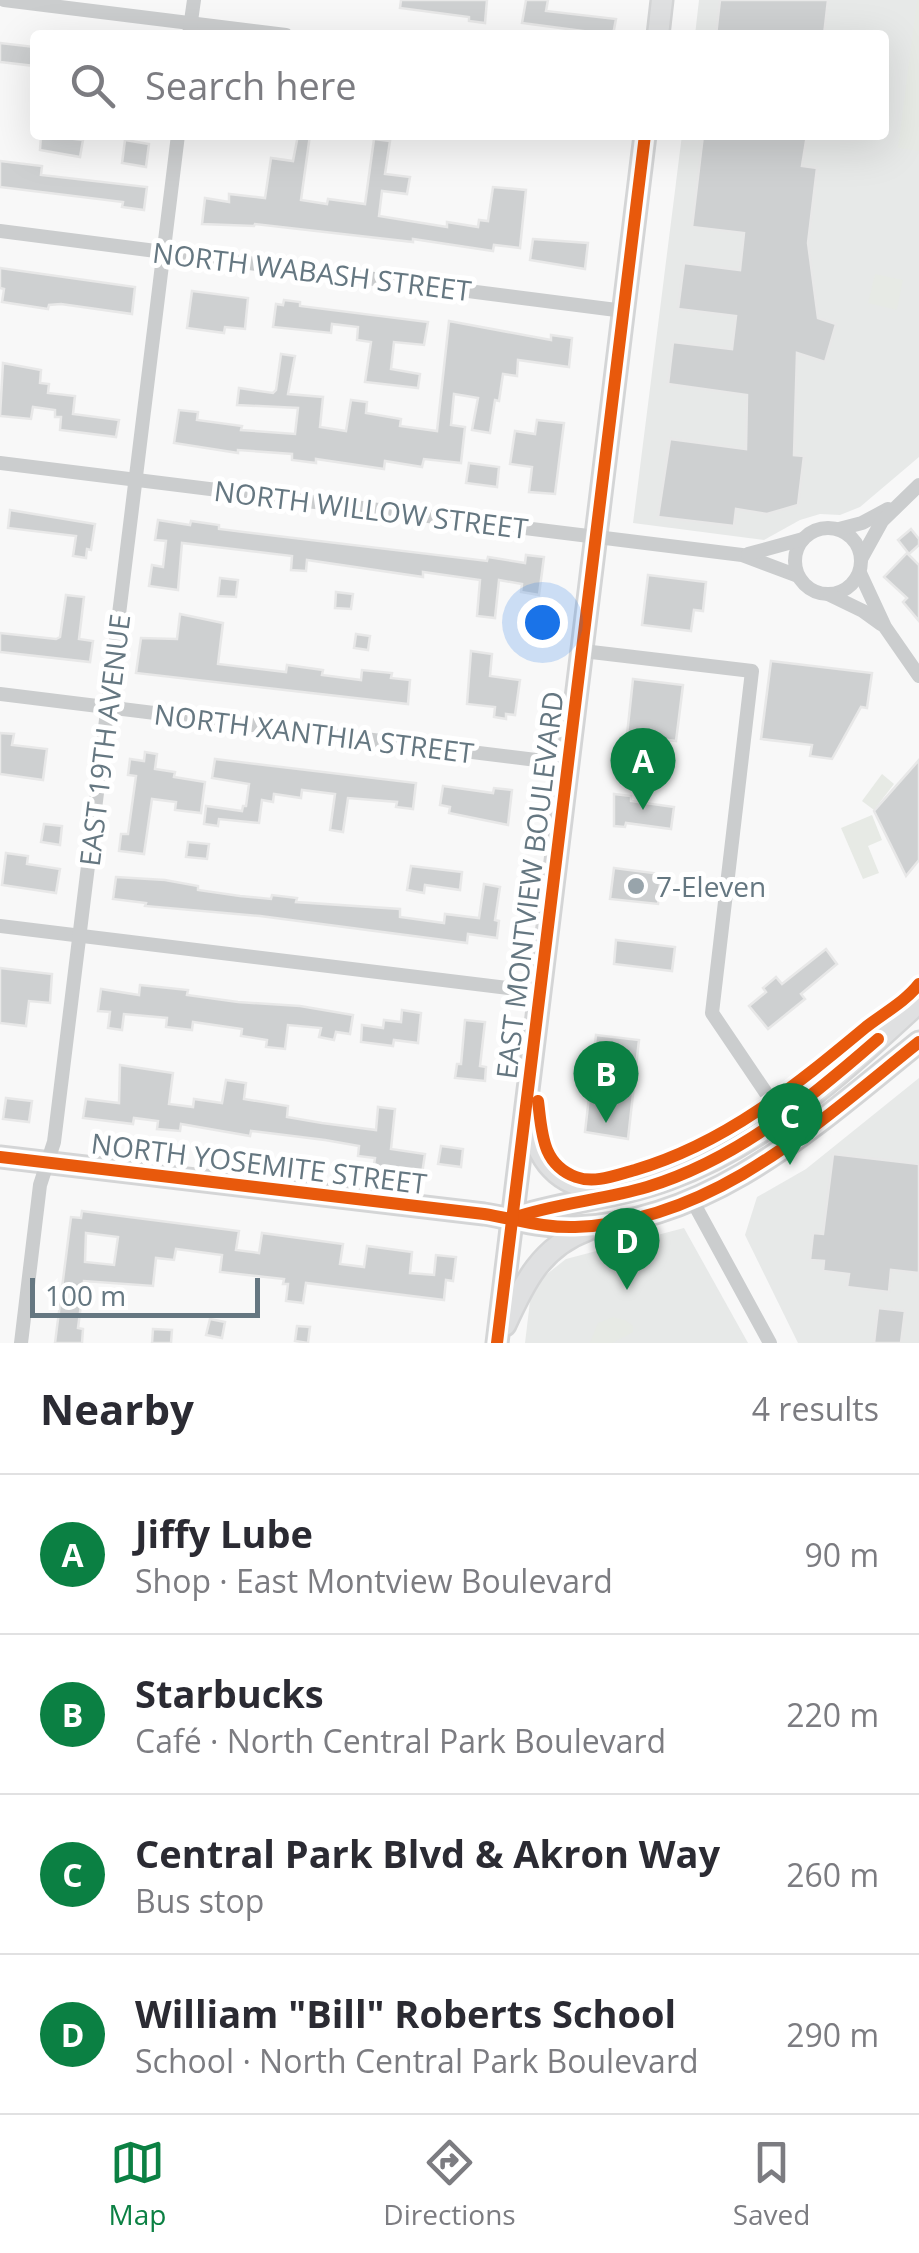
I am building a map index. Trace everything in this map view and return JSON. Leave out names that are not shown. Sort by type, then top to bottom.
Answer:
[{"type":"main road","points":[[659,30],[662,0]]},
{"type":"main road","name":"EAST MONTVIEW BOULEVARD","points":[[497,1343],[645,140]]},
{"type":"main road","points":[[513,1218],[647,1187],[724,1154],[783,1118],[919,1002]]},
{"type":"main road","points":[[497,1343],[523,1286],[549,1250],[603,1224],[692,1200],[781,1151],[835,1113],[919,1042]]},
{"type":"main road","points":[[528,1101],[537,1147],[556,1174],[572,1184],[594,1189],[647,1187]]},
{"type":"main road","name":"NORTH YOSEMITE STREET","points":[[0,1158],[513,1218],[549,1226],[603,1224]]},
{"type":"street","points":[[4,0],[190,29],[194,0]]},
{"type":"street","name":"EAST 19TH AVENUE","points":[[22,1343],[40,1184],[54,1142],[177,140]]},
{"type":"street","name":"NORTH WABASH STREET","points":[[0,231],[624,311]]},
{"type":"street","name":"NORTH WILLOW STREET","points":[[0,463],[742,554],[798,576]]},
{"type":"street","points":[[897,504],[862,524],[813,531],[802,539],[794,564],[806,587],[817,594],[842,592],[878,528],[919,485]]},
{"type":"street","points":[[839,530],[858,547],[860,566],[886,628],[919,676]]},
{"type":"street","name":"NORTH WILLOW STREET","points":[[742,554],[802,539]]},
{"type":"street","points":[[830,595],[864,611],[886,628]]},
{"type":"street","points":[[583,651],[752,671],[712,1013],[783,1118]]},
{"type":"street","name":"NORTH XANTHIA STREET","points":[[0,694],[569,764]]},
{"type":"street","points":[[0,926],[541,992]]},
{"type":"street","points":[[692,1200],[770,1343]]},
{"type":"shaded area","points":[[699,0],[919,0],[919,457],[860,507],[840,515],[820,514],[800,520],[764,540],[633,523],[681,140],[889,140],[889,30],[696,30]]},
{"type":"shaded area","points":[[919,0],[919,151],[898,148]]},
{"type":"shaded area","points":[[875,274],[903,280],[897,310],[868,303]]},
{"type":"shaded area","points":[[882,774],[894,784],[874,810],[862,801]]},
{"type":"shaded area","points":[[872,815],[882,840],[868,846],[879,873],[863,879],[841,828]]},
{"type":"shaded area","points":[[919,1078],[919,1343],[798,1343],[745,1235],[757,1197],[806,1169]]},
{"type":"shaded area","points":[[684,1228],[748,1343],[525,1343],[530,1301],[542,1278],[566,1259]]},
{"type":"shaded area","points":[[613,1317],[633,1326],[633,1332],[612,1343],[590,1343],[598,1323]]},
{"type":"building","points":[[401,0],[487,0],[485,23],[469,21],[469,17],[400,8]]},
{"type":"building","points":[[526,0],[548,0],[546,11],[616,19],[614,30],[522,23]]},
{"type":"building","points":[[720,0],[828,0],[825,30],[717,30]]},
{"type":"building","points":[[0,43],[30,46],[30,65],[0,62]]},
{"type":"building","points":[[41,140],[83,140],[80,157],[40,150]]},
{"type":"building","points":[[125,140],[149,144],[146,167],[122,163]]},
{"type":"building","points":[[297,140],[309,140],[301,200],[365,204],[374,140],[390,141],[385,174],[410,177],[407,194],[382,191],[379,216],[447,227],[447,222],[478,227],[479,220],[488,221],[493,187],[526,190],[520,248],[494,245],[493,251],[255,224],[202,224],[205,198],[229,202],[229,194],[265,198],[271,158],[293,161]]},
{"type":"building","points":[[702,140],[806,140],[802,166],[817,168],[808,243],[818,318],[836,324],[825,362],[797,353],[794,455],[804,456],[798,505],[767,514],[736,509],[734,526],[658,517],[670,439],[746,449],[747,395],[668,384],[673,342],[732,349],[736,316],[678,309],[684,263],[740,270],[744,233],[692,227]]},
{"type":"building","points":[[0,161],[42,166],[41,175],[147,187],[144,210],[122,207],[123,202],[0,187]]},
{"type":"building","points":[[533,239],[588,243],[585,269],[530,260]]},
{"type":"building","points":[[0,268],[135,287],[132,314],[61,304],[49,305],[48,309],[2,302]]},
{"type":"building","points":[[192,291],[248,298],[245,329],[225,327],[224,333],[187,328]]},
{"type":"building","points":[[284,300],[300,302],[300,306],[428,322],[424,345],[394,342],[391,369],[420,374],[418,388],[365,382],[371,342],[357,340],[358,327],[332,324],[331,333],[273,327],[276,304],[283,305]]},
{"type":"building","points":[[449,321],[551,340],[551,335],[572,338],[569,367],[518,360],[517,376],[503,374],[490,433],[472,430],[478,398],[454,394],[451,425],[465,427],[461,463],[424,459],[422,467],[385,461],[384,469],[316,459],[316,463],[292,460],[292,454],[238,453],[174,443],[179,410],[198,412],[197,420],[242,426],[241,430],[295,434],[298,408],[237,405],[239,388],[273,393],[276,390],[281,354],[295,356],[288,394],[323,397],[320,427],[346,431],[351,400],[367,402],[366,413],[401,419],[400,426],[437,431]]},
{"type":"building","points":[[3,363],[41,370],[40,383],[49,384],[48,393],[75,396],[73,414],[119,420],[116,437],[60,430],[61,417],[55,417],[55,410],[33,407],[31,419],[0,416]]},
{"type":"building","points":[[537,420],[564,423],[555,494],[529,492],[532,467],[510,464],[515,431],[535,434]]},
{"type":"building","points":[[469,463],[499,467],[497,487],[466,483]]},
{"type":"building","points":[[10,510],[95,524],[91,550],[87,549],[86,558],[73,556],[76,536],[8,528]]},
{"type":"building","points":[[158,520],[190,525],[191,521],[219,525],[219,529],[487,561],[488,557],[525,563],[526,555],[544,557],[539,595],[521,592],[522,584],[499,580],[495,618],[477,616],[480,580],[423,572],[423,577],[307,560],[306,571],[291,570],[292,556],[182,543],[178,590],[149,586],[152,565],[163,567],[166,541],[155,540]]},
{"type":"building","points":[[911,529],[919,545],[909,554],[898,540]]},
{"type":"building","points":[[907,553],[919,565],[919,621],[903,602],[907,598],[884,577]]},
{"type":"building","points":[[648,575],[706,582],[703,611],[694,610],[691,631],[642,625]]},
{"type":"building","points":[[220,578],[238,580],[236,597],[218,596]]},
{"type":"building","points":[[336,592],[353,594],[351,609],[335,608]]},
{"type":"building","points":[[66,595],[84,597],[79,639],[93,641],[90,662],[0,652],[0,633],[60,637]]},
{"type":"building","points":[[180,614],[223,623],[218,664],[286,672],[287,665],[361,680],[362,670],[392,673],[391,678],[410,680],[408,704],[136,673],[141,638],[177,639]]},
{"type":"building","points":[[356,634],[370,636],[368,650],[354,648]]},
{"type":"building","points":[[471,651],[492,654],[490,676],[520,680],[515,715],[506,714],[506,719],[494,717],[495,707],[467,704]]},
{"type":"building","points":[[771,661],[872,673],[867,708],[861,707],[832,759],[810,756],[812,745],[761,739]]},
{"type":"building","points":[[633,679],[683,685],[676,741],[627,735]]},
{"type":"building","points":[[0,733],[14,734],[12,745],[47,749],[43,780],[0,774]]},
{"type":"building","points":[[145,752],[157,754],[155,769],[205,782],[201,813],[175,810],[176,802],[152,799],[144,854],[119,851],[121,834],[128,834],[136,776],[128,775],[130,759],[144,761]]},
{"type":"building","points":[[215,759],[416,783],[413,809],[396,807],[397,802],[348,798],[343,832],[330,830],[335,794],[302,790],[301,798],[274,794],[273,802],[262,800],[259,823],[219,819],[218,826],[204,824],[206,806],[242,811],[246,806],[249,784],[212,778]]},
{"type":"building","points":[[919,760],[919,860],[906,876],[874,811]]},
{"type":"building","points":[[443,786],[493,793],[494,788],[512,790],[508,825],[449,813],[450,807],[440,805]]},
{"type":"building","points":[[614,794],[631,796],[631,801],[674,807],[671,829],[626,823],[625,827],[614,826]]},
{"type":"building","points":[[44,824],[62,826],[60,845],[41,842]]},
{"type":"building","points":[[188,842],[209,844],[207,859],[186,857]]},
{"type":"building","points":[[6,853],[28,856],[27,864],[60,869],[56,893],[2,885]]},
{"type":"building","points":[[411,866],[462,872],[460,890],[425,885],[424,893],[407,890]]},
{"type":"building","name":"7-Eleven","points":[[614,868],[661,874],[658,904],[610,899]]},
{"type":"building","points":[[116,877],[165,880],[240,896],[271,899],[272,895],[297,898],[296,902],[400,909],[400,917],[444,923],[445,914],[479,918],[484,884],[500,887],[495,920],[499,921],[497,938],[468,934],[467,943],[260,916],[145,906],[146,903],[113,899]]},
{"type":"building","name":"7-Eleven","points":[[616,940],[675,947],[672,971],[614,964]]},
{"type":"building","points":[[826,949],[837,964],[801,994],[805,999],[768,1029],[749,1006],[776,977],[782,984]]},
{"type":"building","points":[[0,968],[52,974],[50,1003],[29,1001],[26,1026],[0,1023]]},
{"type":"building","points":[[140,985],[188,990],[187,995],[353,1015],[350,1034],[336,1032],[334,1040],[319,1037],[321,1028],[288,1025],[285,1049],[266,1047],[267,1040],[241,1036],[242,1029],[193,1022],[192,1030],[166,1027],[167,1018],[124,1014],[122,1030],[108,1028],[110,1012],[98,1011],[101,989],[139,995]]},
{"type":"building","points":[[402,1010],[421,1013],[418,1043],[394,1040],[393,1046],[361,1042],[362,1025],[383,1028],[384,1020],[401,1022]]},
{"type":"building","points":[[465,1020],[485,1022],[480,1066],[486,1067],[485,1081],[455,1078],[457,1064],[461,1064]]},
{"type":"building","points":[[596,1035],[639,1040],[628,1139],[585,1132]]},
{"type":"building","points":[[120,1065],[173,1073],[169,1104],[193,1107],[194,1099],[222,1103],[226,1080],[246,1083],[244,1099],[288,1106],[287,1117],[376,1130],[378,1107],[395,1109],[391,1149],[425,1154],[422,1174],[373,1171],[375,1158],[358,1156],[359,1146],[325,1140],[251,1131],[250,1136],[181,1124],[180,1131],[157,1129],[158,1121],[134,1118],[133,1124],[83,1118],[86,1099],[119,1103]]},
{"type":"building","points":[[6,1098],[32,1101],[29,1122],[3,1119]]},
{"type":"building","points":[[441,1146],[463,1149],[461,1167],[438,1164]]},
{"type":"building","points":[[833,1154],[919,1164],[919,1273],[891,1270],[889,1292],[847,1287],[849,1274],[823,1271],[824,1261],[810,1260],[813,1233],[823,1234]]},
{"type":"building","points":[[82,1211],[239,1231],[236,1250],[259,1253],[262,1233],[343,1244],[340,1264],[364,1267],[367,1246],[412,1252],[410,1273],[434,1275],[436,1255],[456,1257],[453,1281],[446,1280],[444,1300],[306,1283],[303,1303],[286,1301],[288,1284],[283,1284],[284,1279],[220,1272],[222,1255],[176,1249],[174,1260],[156,1258],[153,1286],[84,1281],[78,1328],[83,1329],[82,1343],[55,1343],[71,1217],[81,1218]],"holes":[[[86,1233],[118,1237],[114,1265],[85,1262]]]},
{"type":"building","points":[[878,1308],[905,1311],[901,1343],[874,1343]]},
{"type":"building","points":[[210,1319],[225,1322],[222,1338],[206,1335]]},
{"type":"building","points":[[297,1326],[310,1327],[308,1343],[295,1341]]},
{"type":"building","points":[[153,1329],[172,1330],[171,1343],[152,1343]]},
{"type":"cycle path","points":[[497,1343],[644,140]]},
{"type":"cycle path","points":[[538,1101],[545,1145],[564,1171],[591,1180],[635,1170],[700,1145],[758,1110],[919,984]]},
{"type":"cycle path","points":[[513,1218],[647,1187],[712,1161],[798,1105],[878,1039]]},
{"type":"cycle path","points":[[0,1157],[484,1214],[552,1226],[625,1221],[718,1188],[761,1163],[919,1042]]},
{"type":"place","name":"Jiffy Lube","points":[[643,810]]},
{"type":"place","name":"7-Eleven","points":[[636,886]]},
{"type":"place","name":"Starbucks","points":[[606,1123]]},
{"type":"place","name":"Central Park Blvd & Akron Way","points":[[790,1165]]},
{"type":"place","name":"William \"Bill\" Roberts School","points":[[627,1290]]}]
